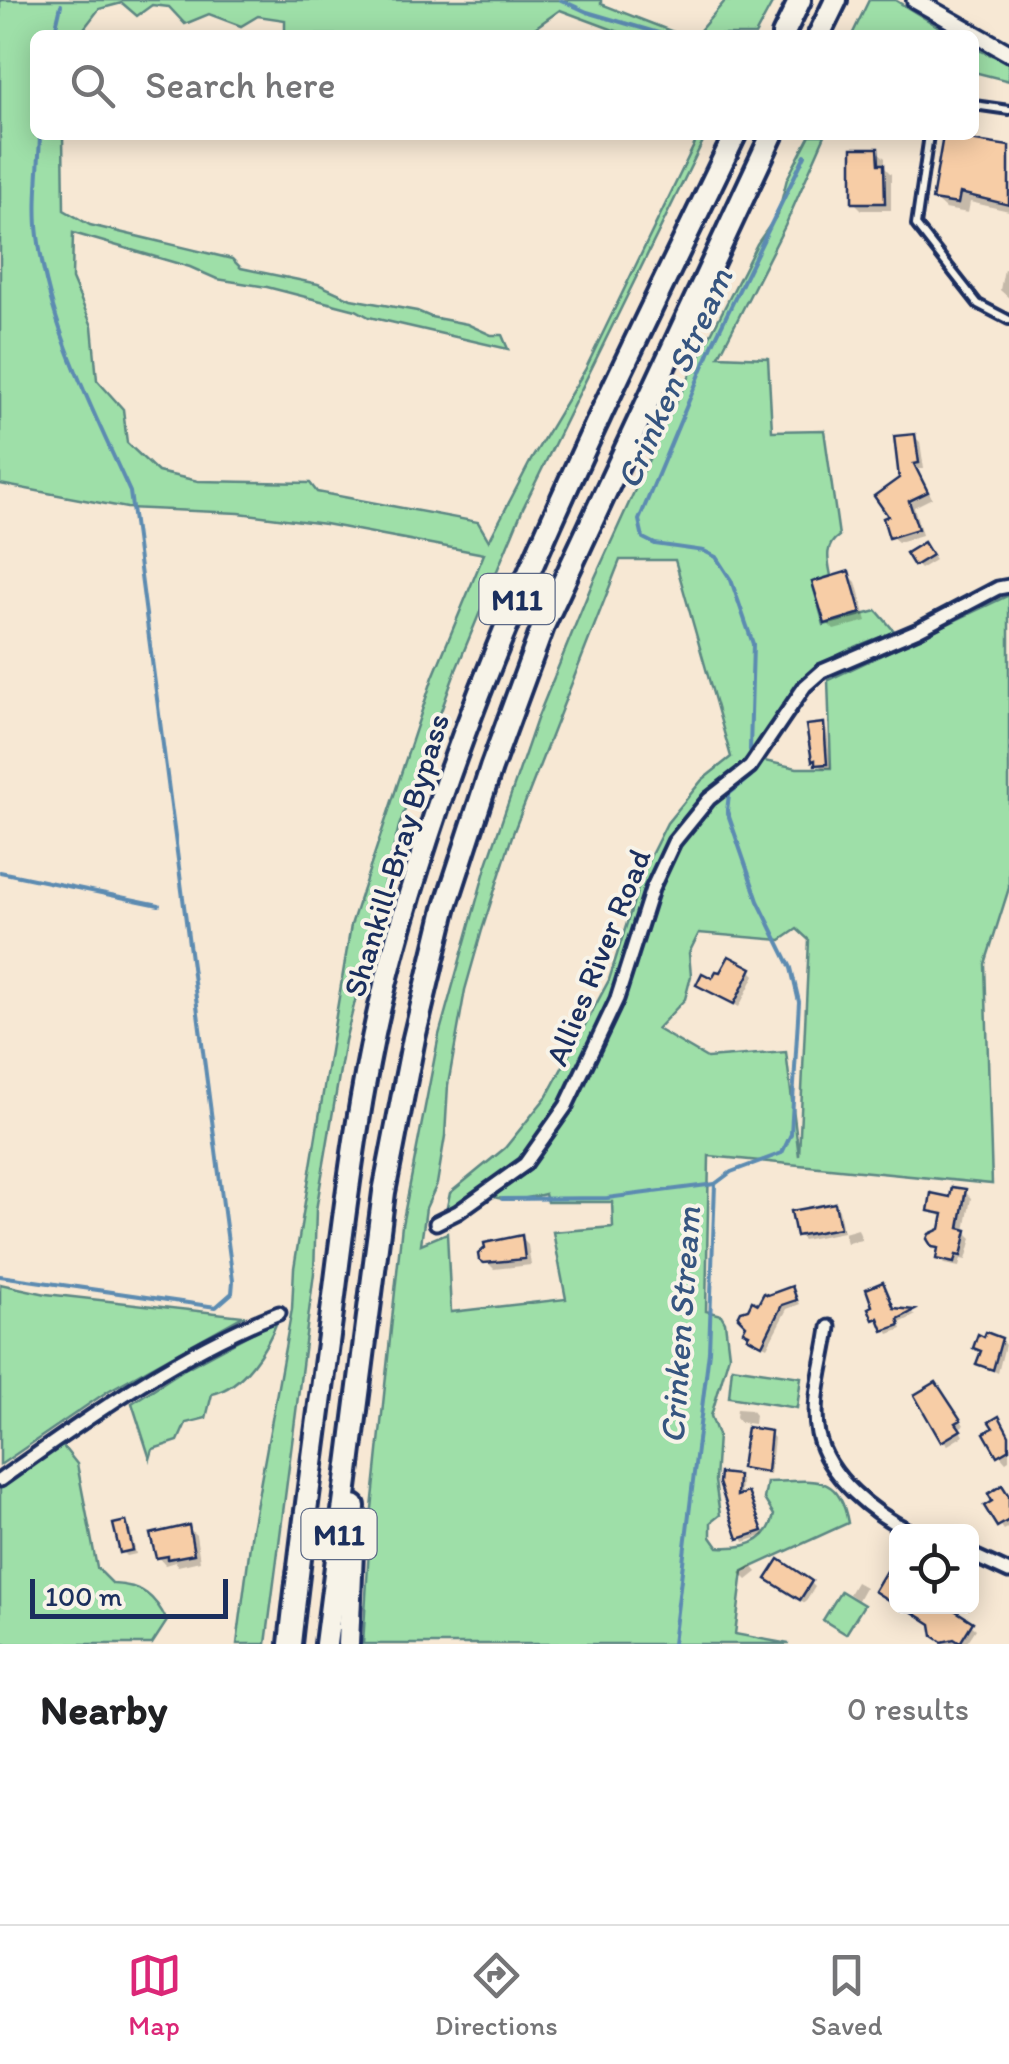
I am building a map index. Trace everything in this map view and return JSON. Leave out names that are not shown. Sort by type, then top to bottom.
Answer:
[{"type":"highway","points":[[786,30],[800,0]]},
{"type":"highway","points":[[822,30],[836,0]]},
{"type":"highway","name":"Shankill-Bray Bypass","points":[[290,1644],[307,1491],[363,1088],[386,980],[437,809],[478,693],[536,554],[734,140]]},
{"type":"highway","name":"Shankill-Bray Bypass","points":[[326,1644],[384,1192],[422,1005],[460,860],[524,677],[572,559],[770,140]]},
{"type":"highway","points":[[348,1644],[356,1424]]},
{"type":"highway","points":[[277,1644],[307,1491]]},
{"type":"street","points":[[915,0],[967,30]]},
{"type":"street","points":[[979,37],[1009,54]]},
{"type":"street","name":"Allies River Road","points":[[436,1223],[525,1164],[556,1120],[617,1000],[652,889],[674,842],[709,799],[750,766],[804,686],[822,671],[1009,586]]},
{"type":"street","points":[[0,1480],[129,1392],[235,1332],[279,1313]]},
{"type":"street","points":[[829,1326],[817,1398],[818,1436],[848,1486],[871,1509],[897,1524]]},
{"type":"street","points":[[979,1558],[1009,1572]]},
{"type":"lane","points":[[979,106],[1009,110]]},
{"type":"lane","points":[[928,140],[916,224],[978,304],[1009,320]]},
{"type":"green space","points":[[0,0],[601,0],[601,4],[668,30],[614,30],[560,10],[532,30],[285,30],[285,20],[258,16],[241,26],[209,14],[185,24],[169,7],[152,5],[137,16],[122,3],[99,9],[83,30],[30,30],[30,140],[63,140],[64,210],[90,225],[232,259],[241,268],[318,284],[351,299],[467,324],[491,335],[502,335],[508,349],[369,317],[356,310],[267,287],[217,279],[190,267],[73,233],[72,279],[92,326],[97,380],[123,409],[127,443],[158,472],[198,481],[310,483],[317,492],[478,522],[489,541],[531,460],[585,370],[697,140],[704,140],[523,508],[456,670],[399,826],[345,1041],[316,1210],[314,1273],[266,1644],[237,1644],[252,1530],[292,1309],[294,1268],[351,925],[433,677],[484,554],[325,524],[239,513],[127,508],[0,484]]},
{"type":"green space","points":[[774,0],[758,30],[700,30],[725,1]]},
{"type":"green space","points":[[869,0],[895,0],[944,30],[854,30]]},
{"type":"green space","points":[[979,50],[1009,62],[1009,81],[979,73]]},
{"type":"green space","points":[[807,140],[823,140],[785,226],[719,356],[768,358],[772,431],[824,430],[839,536],[829,549],[831,576],[812,582],[824,625],[877,611],[895,632],[848,650],[820,666],[795,688],[740,765],[742,776],[760,760],[797,768],[831,768],[828,680],[1009,595],[1009,888],[985,964],[992,1184],[709,1156],[706,1311],[721,1315],[725,1322],[729,1355],[711,1416],[718,1435],[715,1481],[720,1515],[711,1522],[711,1537],[718,1547],[746,1545],[760,1538],[774,1515],[764,1499],[767,1482],[810,1481],[830,1487],[844,1506],[848,1523],[743,1571],[735,1634],[789,1644],[363,1644],[371,1518],[402,1225],[439,1035],[486,867],[537,719],[592,584],[665,424],[757,244],[778,214],[787,179]],"holes":[[[620,560],[675,560],[731,757],[702,780],[667,823],[644,869],[609,980],[547,1096],[505,1148],[450,1193],[447,1207],[453,1211],[482,1191],[504,1199],[545,1194],[547,1202],[612,1202],[613,1227],[553,1232],[566,1299],[451,1312],[447,1233],[421,1244],[426,1208],[437,1184],[448,1085],[465,990],[482,930],[512,836]],[[797,929],[809,940],[799,1156],[786,1052],[707,1058],[657,1029],[685,999],[691,976],[689,953],[699,933],[781,940]]]},
{"type":"green space","points":[[0,1284],[46,1294],[243,1316],[108,1391],[0,1465]]},
{"type":"green space","points":[[278,1319],[244,1375],[212,1394],[206,1418],[186,1423],[178,1441],[153,1449],[150,1459],[132,1403],[183,1370]]},
{"type":"green space","points":[[732,1367],[801,1377],[797,1408],[729,1397]]},
{"type":"green space","points":[[58,1440],[77,1464],[97,1568],[113,1584],[146,1593],[167,1621],[152,1644],[0,1644],[0,1480]]},
{"type":"green space","points":[[841,1591],[864,1605],[846,1634],[823,1620]]},
{"type":"building","points":[[942,140],[1009,146],[1009,205],[960,193],[958,204],[932,200]]},
{"type":"building","points":[[852,148],[878,148],[879,164],[884,164],[885,203],[852,203]]},
{"type":"building","points":[[915,434],[919,463],[914,464],[928,492],[909,501],[918,529],[889,538],[883,518],[888,516],[874,496],[899,478],[894,436]]},
{"type":"building","points":[[924,542],[932,555],[914,566],[906,553]]},
{"type":"building","points":[[849,571],[861,613],[825,624],[812,582]]},
{"type":"building","points":[[824,723],[827,764],[815,765],[806,725]]},
{"type":"building","points":[[729,956],[752,968],[734,1004],[696,985],[702,973],[712,978],[716,971],[720,972]]},
{"type":"building","points":[[952,1187],[966,1189],[959,1228],[967,1230],[961,1256],[956,1255],[954,1263],[936,1259],[938,1248],[932,1247],[927,1239],[940,1229],[943,1214],[928,1211],[931,1193],[950,1197]]},
{"type":"building","points":[[835,1203],[840,1228],[796,1236],[791,1211]]},
{"type":"building","points":[[522,1235],[525,1259],[484,1263],[479,1260],[484,1243]]},
{"type":"building","points":[[883,1282],[894,1308],[915,1310],[898,1319],[900,1325],[883,1331],[868,1308],[872,1306],[866,1289]]},
{"type":"building","points":[[792,1286],[797,1300],[782,1305],[762,1345],[747,1337],[749,1334],[743,1331],[746,1325],[738,1317],[741,1311],[748,1309],[752,1301],[758,1304],[764,1293]]},
{"type":"building","points":[[986,1332],[1002,1338],[993,1370],[976,1364],[981,1351],[973,1348],[978,1334],[984,1337]]},
{"type":"building","points":[[936,1382],[961,1420],[956,1423],[961,1430],[941,1442],[914,1395]]},
{"type":"building","points":[[999,1416],[1009,1435],[1009,1449],[997,1456],[984,1433],[993,1428],[989,1422]]},
{"type":"building","points":[[747,1427],[771,1431],[767,1472],[741,1468]]},
{"type":"building","points":[[720,1473],[738,1475],[737,1496],[748,1492],[763,1531],[738,1539],[719,1483]]},
{"type":"building","points":[[1002,1485],[1009,1496],[1009,1520],[997,1527],[984,1506],[992,1501],[988,1494]]},
{"type":"building","points":[[126,1521],[133,1550],[120,1553],[113,1524]]},
{"type":"building","points":[[189,1525],[194,1554],[156,1558],[150,1534]]},
{"type":"building","points":[[779,1559],[812,1581],[800,1600],[766,1579]]},
{"type":"building","points":[[886,1571],[889,1573],[889,1601],[874,1591]]},
{"type":"building","points":[[915,1614],[960,1614],[973,1622],[960,1643],[954,1639],[942,1642],[933,1636],[931,1624]]},
{"type":"waterway","name":"Crinken Stream","points":[[561,0],[648,30]]},
{"type":"waterway","points":[[55,30],[61,5]]},
{"type":"waterway","points":[[0,1276],[216,1307],[232,1293],[233,1281],[130,492],[74,367],[52,303],[37,224],[40,140]]},
{"type":"waterway","name":"Crinken Stream","points":[[750,750],[753,644],[731,580],[716,557],[704,551],[655,544],[643,538],[639,520],[713,343],[805,155]]},
{"type":"waterway","name":"Crinken Stream","points":[[673,1644],[709,1351],[715,1184],[731,1172],[782,1153],[791,1134],[799,1002],[791,968],[758,901],[727,811],[729,794],[751,776]]},
{"type":"waterway","points":[[0,872],[159,905]]},
{"type":"waterway","points":[[502,1199],[607,1198],[715,1184]]}]
